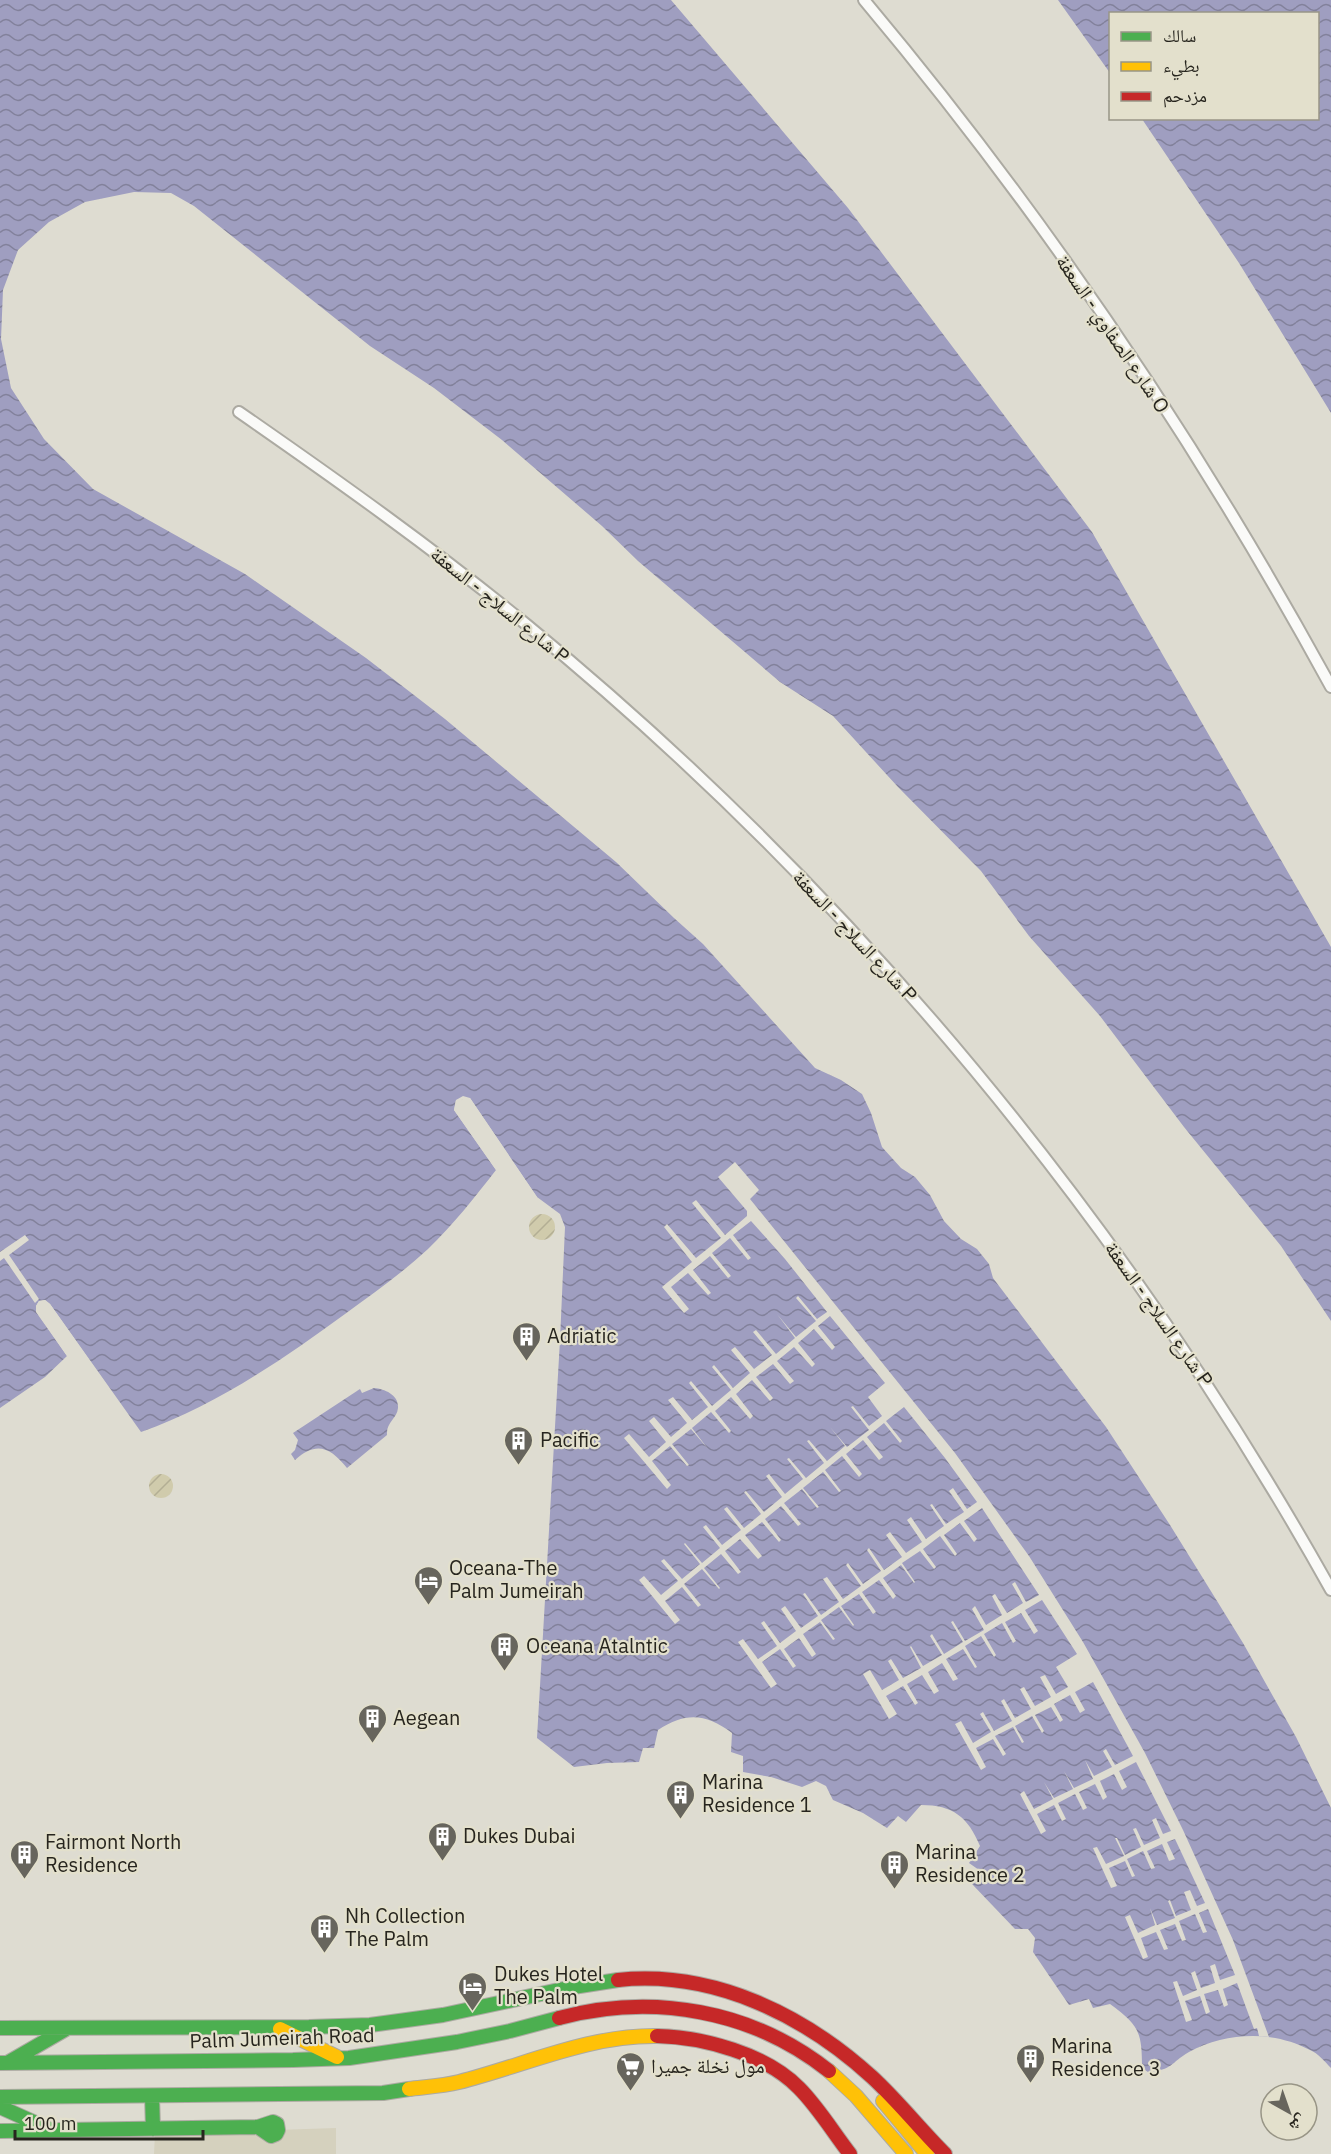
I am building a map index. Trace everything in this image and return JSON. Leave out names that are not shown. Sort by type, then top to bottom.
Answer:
[{"type":"main road","points":[[0,2028],[350,2026],[417,2020],[473,2011],[602,1981],[653,1978],[695,1983],[756,2002],[812,2030],[846,2055],[884,2088],[945,2154]]},
{"type":"main road","name":"Palm Jumeirah Road","points":[[3,2063],[339,2059],[405,2051],[475,2038],[591,2010],[646,2006],[701,2012],[744,2024],[784,2042],[821,2065],[854,2094],[906,2154]]},
{"type":"main road","points":[[277,2027],[339,2059]]},
{"type":"main road","points":[[3,2063],[66,2029]]},
{"type":"main road","points":[[0,2097],[358,2095],[408,2091],[458,2082],[585,2044],[633,2036],[658,2036],[699,2040],[732,2049],[755,2059],[798,2087],[835,2119],[861,2154]]},
{"type":"main road","points":[[846,2055],[927,2154]]},
{"type":"main road","points":[[798,2087],[850,2154]]},
{"type":"main road","points":[[152,2096],[153,2129]]},
{"type":"main road","points":[[0,2107],[54,2131]]},
{"type":"main road","points":[[0,2131],[258,2127]]},
{"type":"street","name":"شارع الصفاوي - السعفة O","points":[[864,0],[961,122],[1093,302],[1215,489],[1331,687]]},
{"type":"street","name":"شارع السلاج - السعفة P","points":[[238,412],[408,531],[586,675],[731,807],[860,939],[982,1078],[1109,1241],[1184,1348],[1231,1421],[1331,1590]]},
{"type":"shaded area","points":[[542,1214],[551,1218],[555,1227],[551,1236],[542,1240],[533,1236],[529,1227],[533,1218]]},
{"type":"shaded area","points":[[161,1474],[166,1475],[172,1481],[172,1491],[166,1497],[161,1498],[156,1497],[150,1491],[149,1486],[150,1481],[156,1475]]},
{"type":"shaded area","points":[[336,2128],[336,2154],[154,2154],[155,2134]]},
{"type":"water","points":[[0,0],[671,0],[848,208],[1092,532],[1331,947],[1331,1321],[1281,1246],[1184,1127],[1100,1016],[1029,936],[981,871],[898,787],[833,716],[780,682],[638,561],[602,526],[502,440],[434,388],[370,346],[194,206],[171,193],[134,192],[85,202],[49,222],[18,250],[3,290],[1,339],[11,388],[44,439],[93,489],[245,574],[366,658],[445,719],[616,862],[703,944],[815,1068],[841,1080],[862,1094],[882,1147],[901,1168],[915,1177],[930,1195],[944,1221],[961,1239],[977,1249],[989,1264],[993,1278],[1106,1427],[1170,1525],[1243,1643],[1296,1737],[1331,1808],[1331,2068],[1316,2053],[1296,2044],[1281,2039],[1250,2036],[1218,2040],[1203,2045],[1162,2070],[1148,2072],[1142,2068],[1140,2037],[1133,2024],[1110,2004],[1093,2008],[1089,1999],[1069,2005],[1033,1952],[1035,1938],[1028,1929],[1015,1929],[972,1884],[979,1870],[969,1863],[980,1846],[970,1827],[951,1810],[921,1805],[906,1822],[898,1816],[887,1828],[863,1813],[833,1800],[826,1786],[816,1781],[802,1787],[771,1777],[743,1772],[743,1756],[731,1752],[732,1733],[713,1722],[695,1717],[677,1720],[658,1730],[654,1748],[643,1748],[639,1762],[574,1767],[537,1738],[565,1227],[560,1214],[537,1197],[470,1098],[456,1100],[454,1110],[496,1170],[455,1221],[418,1258],[367,1298],[272,1365],[195,1409],[141,1432],[45,1300],[39,1301],[36,1312],[67,1356],[45,1377],[0,1408]]},
{"type":"water","points":[[1058,0],[1331,0],[1331,413],[1239,263],[1143,120],[1319,120],[1319,12],[1109,12],[1109,72]]},
{"type":"water","points":[[374,1388],[391,1394],[398,1403],[397,1412],[388,1427],[387,1435],[347,1468],[329,1451],[317,1448],[295,1460],[291,1454],[298,1440],[293,1433],[360,1389],[362,1393]]},
{"type":"pier","points":[[463,1096],[470,1098],[537,1197],[534,1198],[468,1100],[463,1099],[458,1102],[457,1109],[499,1168],[498,1173],[454,1110],[456,1100]]},
{"type":"pier","points":[[735,1162],[759,1190],[750,1199],[955,1453],[1029,1556],[1083,1642],[1145,1753],[1183,1830],[1233,1940],[1269,2037],[1259,2036],[1257,2028],[1254,2029],[1237,1983],[1223,1989],[1228,2005],[1224,2007],[1218,1990],[1204,1994],[1210,2012],[1206,2014],[1200,1996],[1185,2001],[1192,2020],[1186,2022],[1173,1982],[1177,1981],[1183,1996],[1197,1990],[1191,1973],[1195,1971],[1201,1988],[1215,1983],[1210,1966],[1215,1964],[1220,1980],[1235,1975],[1208,1909],[1199,1913],[1207,1932],[1203,1933],[1195,1914],[1179,1921],[1186,1940],[1182,1941],[1175,1924],[1160,1930],[1168,1949],[1164,1950],[1156,1932],[1141,1938],[1148,1957],[1143,1959],[1125,1917],[1130,1915],[1138,1933],[1155,1925],[1150,1908],[1157,1925],[1175,1918],[1168,1901],[1170,1900],[1176,1916],[1191,1910],[1184,1892],[1190,1890],[1197,1906],[1205,1903],[1175,1839],[1167,1842],[1175,1859],[1169,1861],[1162,1844],[1147,1851],[1155,1868],[1151,1869],[1143,1851],[1127,1859],[1135,1876],[1132,1877],[1125,1861],[1109,1868],[1117,1886],[1111,1888],[1093,1848],[1097,1847],[1106,1864],[1124,1856],[1115,1838],[1125,1855],[1141,1847],[1133,1829],[1136,1828],[1144,1845],[1160,1838],[1152,1820],[1156,1818],[1163,1834],[1171,1831],[1136,1762],[1119,1771],[1127,1787],[1122,1790],[1114,1774],[1100,1781],[1107,1797],[1103,1800],[1095,1784],[1079,1792],[1087,1808],[1083,1810],[1075,1794],[1058,1803],[1066,1819],[1062,1821],[1054,1805],[1037,1814],[1046,1831],[1041,1834],[1020,1794],[1024,1791],[1034,1809],[1053,1799],[1044,1782],[1054,1798],[1073,1789],[1064,1771],[1074,1788],[1093,1779],[1085,1760],[1094,1776],[1112,1767],[1103,1751],[1106,1749],[1115,1765],[1133,1756],[1093,1682],[1075,1692],[1085,1710],[1080,1713],[1070,1695],[1054,1704],[1063,1720],[1060,1722],[1051,1707],[1035,1715],[1044,1731],[1042,1733],[1032,1716],[1015,1726],[1024,1742],[1022,1743],[1013,1727],[995,1736],[1006,1754],[1003,1756],[993,1739],[976,1748],[986,1767],[981,1770],[955,1724],[961,1721],[973,1743],[991,1732],[980,1714],[983,1712],[994,1731],[1012,1721],[1001,1701],[1004,1699],[1015,1718],[1031,1709],[1020,1689],[1024,1687],[1035,1706],[1051,1697],[1040,1677],[1045,1675],[1056,1694],[1068,1687],[1056,1667],[1077,1654],[1042,1600],[1025,1610],[1038,1631],[1034,1634],[1021,1613],[1005,1622],[1016,1641],[1013,1643],[1002,1623],[984,1634],[996,1655],[994,1657],[981,1636],[965,1646],[977,1667],[975,1668],[963,1649],[946,1659],[958,1679],[953,1681],[942,1663],[928,1672],[939,1691],[934,1694],[922,1675],[907,1684],[918,1703],[915,1705],[903,1686],[886,1696],[897,1714],[889,1719],[863,1674],[870,1670],[882,1690],[899,1680],[888,1661],[891,1659],[903,1678],[921,1668],[911,1646],[923,1666],[942,1655],[930,1636],[932,1634],[944,1654],[963,1642],[951,1622],[953,1621],[965,1641],[984,1630],[972,1609],[975,1606],[986,1625],[1002,1615],[992,1596],[995,1594],[1007,1613],[1023,1603],[1012,1584],[1015,1582],[1026,1602],[1039,1595],[982,1508],[964,1521],[977,1539],[974,1542],[960,1523],[944,1535],[957,1554],[955,1556],[940,1536],[923,1549],[936,1567],[934,1569],[920,1551],[902,1563],[914,1583],[901,1565],[883,1578],[896,1596],[893,1599],[879,1580],[862,1592],[876,1612],[873,1614],[859,1594],[841,1606],[853,1626],[839,1607],[821,1620],[835,1639],[833,1640],[820,1622],[803,1634],[816,1654],[812,1657],[799,1638],[784,1649],[796,1666],[793,1668],[780,1649],[762,1662],[777,1684],[771,1688],[738,1642],[743,1639],[758,1659],[777,1646],[761,1623],[764,1621],[780,1643],[796,1631],[781,1609],[785,1606],[801,1628],[818,1616],[803,1594],[805,1593],[821,1615],[839,1602],[823,1579],[827,1577],[843,1599],[861,1586],[846,1565],[848,1563],[863,1584],[881,1571],[867,1550],[869,1548],[884,1570],[902,1557],[886,1535],[890,1532],[906,1553],[922,1542],[907,1520],[911,1517],[926,1539],[944,1526],[930,1505],[932,1504],[946,1524],[964,1512],[949,1491],[953,1488],[967,1509],[977,1502],[904,1407],[886,1421],[902,1441],[900,1443],[884,1423],[867,1437],[883,1457],[879,1460],[863,1440],[846,1454],[862,1474],[859,1477],[842,1456],[825,1470],[841,1491],[839,1492],[823,1472],[803,1488],[819,1507],[817,1508],[802,1489],[784,1503],[801,1524],[798,1526],[781,1506],[765,1519],[781,1540],[779,1542],[762,1522],[745,1535],[762,1556],[758,1559],[740,1539],[725,1551],[741,1572],[738,1574],[721,1554],[704,1568],[719,1589],[702,1569],[684,1584],[701,1605],[698,1607],[682,1587],[665,1601],[680,1620],[675,1624],[639,1580],[644,1576],[661,1595],[678,1581],[661,1561],[664,1559],[682,1579],[700,1564],[685,1543],[702,1563],[720,1548],[703,1527],[706,1525],[722,1545],[741,1530],[724,1509],[727,1507],[744,1528],[761,1514],[744,1492],[746,1491],[764,1512],[782,1497],[766,1476],[769,1474],[785,1494],[803,1479],[787,1459],[789,1458],[806,1478],[824,1463],[807,1441],[809,1440],[827,1461],[845,1446],[830,1427],[847,1447],[869,1430],[851,1407],[853,1406],[869,1426],[882,1416],[868,1397],[885,1383],[830,1316],[818,1326],[835,1347],[832,1350],[814,1329],[798,1343],[815,1364],[812,1367],[794,1347],[777,1361],[794,1381],[790,1384],[773,1364],[756,1377],[773,1398],[770,1401],[752,1380],[736,1394],[753,1416],[750,1419],[731,1397],[715,1411],[731,1431],[729,1433],[711,1412],[692,1428],[708,1449],[691,1429],[672,1444],[689,1465],[687,1466],[670,1446],[652,1461],[671,1485],[667,1489],[624,1438],[629,1434],[649,1457],[666,1442],[649,1421],[654,1417],[671,1437],[687,1423],[668,1400],[673,1397],[692,1420],[708,1407],[689,1383],[691,1381],[712,1406],[731,1390],[712,1367],[714,1365],[733,1388],[750,1373],[731,1350],[735,1347],[754,1369],[772,1355],[753,1332],[756,1330],[776,1354],[795,1338],[777,1314],[796,1337],[816,1321],[796,1298],[798,1296],[817,1319],[827,1312],[751,1221],[733,1235],[751,1258],[748,1260],[730,1238],[712,1253],[731,1276],[728,1278],[710,1256],[693,1270],[711,1293],[708,1295],[688,1273],[671,1287],[689,1309],[684,1313],[662,1287],[692,1262],[664,1227],[667,1224],[696,1258],[721,1238],[692,1203],[696,1200],[725,1235],[747,1216],[747,1211],[718,1177]]},
{"type":"pier","points":[[25,1235],[29,1240],[9,1255],[39,1299],[35,1303],[4,1258],[0,1261],[0,1252]]},
{"type":"pier","points":[[45,1300],[142,1435],[139,1434],[48,1306],[41,1304],[39,1310],[70,1354],[69,1358],[67,1356],[36,1311],[39,1301]]},
{"type":"traffic: fast","points":[[0,2028],[370,2025],[443,2015],[573,1987],[618,1980]]},
{"type":"traffic: fast","points":[[0,2063],[349,2058],[457,2042],[559,2018]]},
{"type":"traffic: fast","points":[[9,2062],[66,2029]]},
{"type":"traffic: fast","points":[[0,2097],[383,2093],[409,2089]]},
{"type":"traffic: fast","points":[[152,2096],[153,2129]]},
{"type":"traffic: fast","points":[[0,2107],[49,2129]]},
{"type":"traffic: fast","points":[[0,2131],[258,2127],[273,2122],[277,2124],[278,2130],[271,2136],[258,2127]]},
{"type":"traffic: slow","points":[[280,2029],[337,2057]]},
{"type":"traffic: slow","points":[[409,2089],[459,2082],[557,2052],[606,2040],[657,2036]]},
{"type":"traffic: slow","points":[[829,2071],[856,2096],[906,2154]]},
{"type":"traffic: slow","points":[[883,2101],[927,2154]]},
{"type":"traffic: jam","points":[[618,1980],[653,1979],[688,1982],[722,1990],[787,2016],[817,2034],[872,2077],[945,2154]]},
{"type":"traffic: jam","points":[[559,2018],[630,2007],[700,2012],[768,2033],[799,2050],[829,2071]]},
{"type":"traffic: jam","points":[[657,2036],[713,2044],[752,2057],[769,2066],[785,2076],[806,2095],[850,2154]]},
{"type":"place","name":"Adriatic","points":[[526,1362]]},
{"type":"place","name":"Pacific","points":[[519,1466]]},
{"type":"place","name":"Oceana-The Palm Jumeirah","points":[[428,1606]]},
{"type":"place","name":"Oceana Atalntic","points":[[505,1672]]},
{"type":"place","name":"Aegean","points":[[372,1744]]},
{"type":"place","name":"Marina Residence 1","points":[[681,1820]]},
{"type":"place","name":"Dukes Dubai","points":[[442,1862]]},
{"type":"place","name":"Fairmont North Residence","points":[[24,1880]]},
{"type":"place","name":"Marina Residence 2","points":[[894,1890]]},
{"type":"place","name":"Nh Collection The Palm","points":[[324,1954]]},
{"type":"place","name":"Dukes Hotel The Palm","points":[[473,2012]]},
{"type":"place","name":"Marina Residence 3","points":[[1030,2084]]},
{"type":"place","name":"مول نخلة جميرا","points":[[630,2092]]}]
